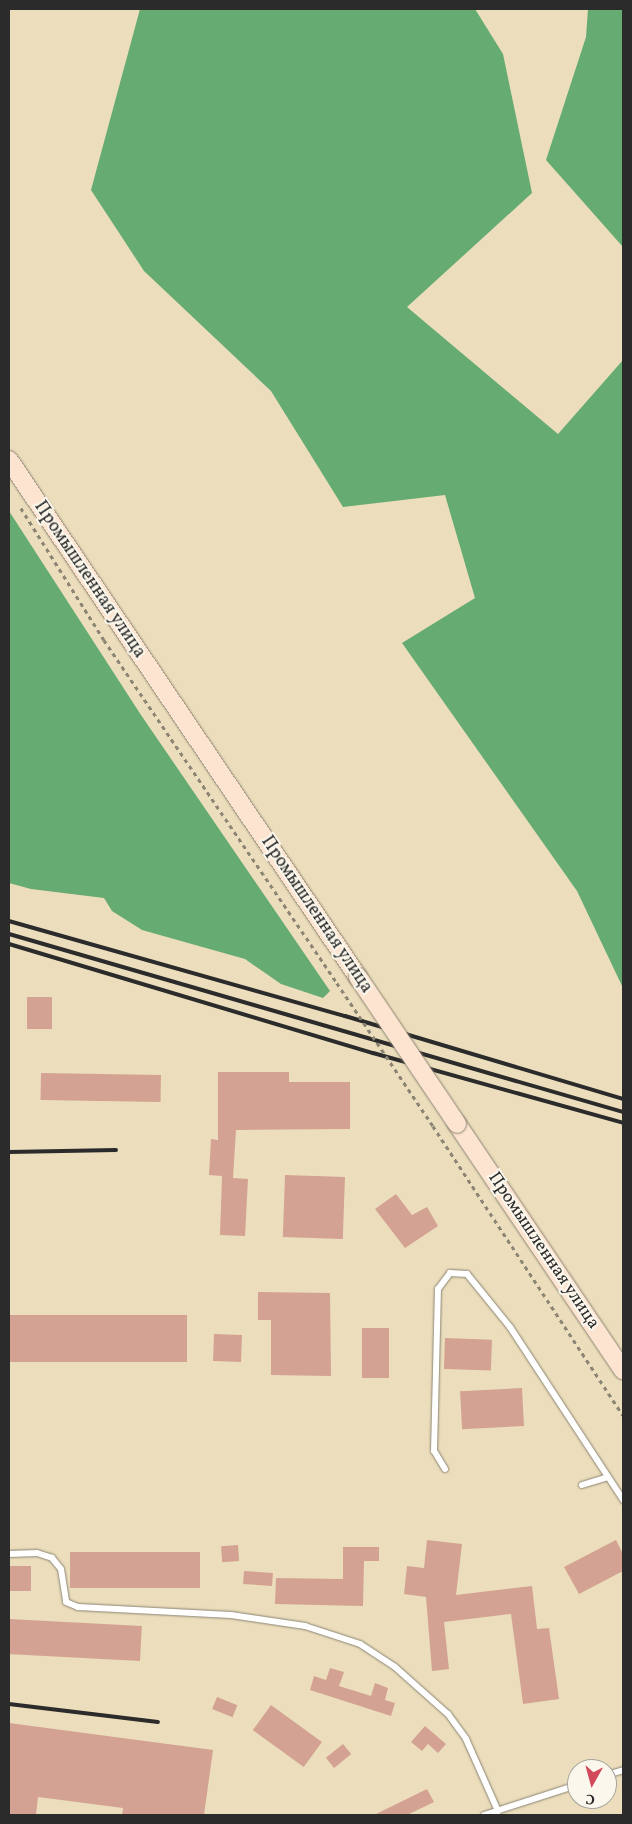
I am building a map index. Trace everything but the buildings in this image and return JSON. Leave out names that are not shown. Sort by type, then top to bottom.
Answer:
[{"type":"street","name":"Промышленная улица","points":[[9,460],[623,1370]]},
{"type":"lane","points":[[445,1469],[434,1451],[438,1289],[450,1273],[467,1274],[510,1327],[623,1500]]},
{"type":"lane","points":[[582,1485],[608,1478]]},
{"type":"lane","points":[[9,1554],[37,1553],[52,1558],[61,1569],[66,1602],[78,1607],[231,1615],[305,1626],[360,1644],[395,1667],[448,1714],[466,1739],[498,1811]]},
{"type":"lane","points":[[484,1815],[567,1788]]},
{"type":"path","points":[[20,505],[104,640],[433,1126],[623,1415]]},
{"type":"green space","points":[[140,9],[475,9],[503,54],[532,193],[407,307],[558,434],[623,360],[623,988],[577,891],[402,643],[475,598],[445,495],[343,507],[271,391],[144,271],[91,190]]},
{"type":"green space","points":[[588,9],[623,9],[623,247],[546,160],[586,37]]},
{"type":"green space","points":[[9,511],[141,715],[330,991],[323,998],[281,984],[245,959],[142,930],[112,911],[104,898],[31,889],[9,883]]},
{"type":"railway","points":[[9,921],[345,1016],[623,1099]]},
{"type":"railway","points":[[9,934],[623,1112]]},
{"type":"railway","points":[[9,944],[373,1053],[623,1123]]},
{"type":"railway","points":[[9,1152],[116,1150]]},
{"type":"railway","points":[[9,1704],[158,1722]]}]
